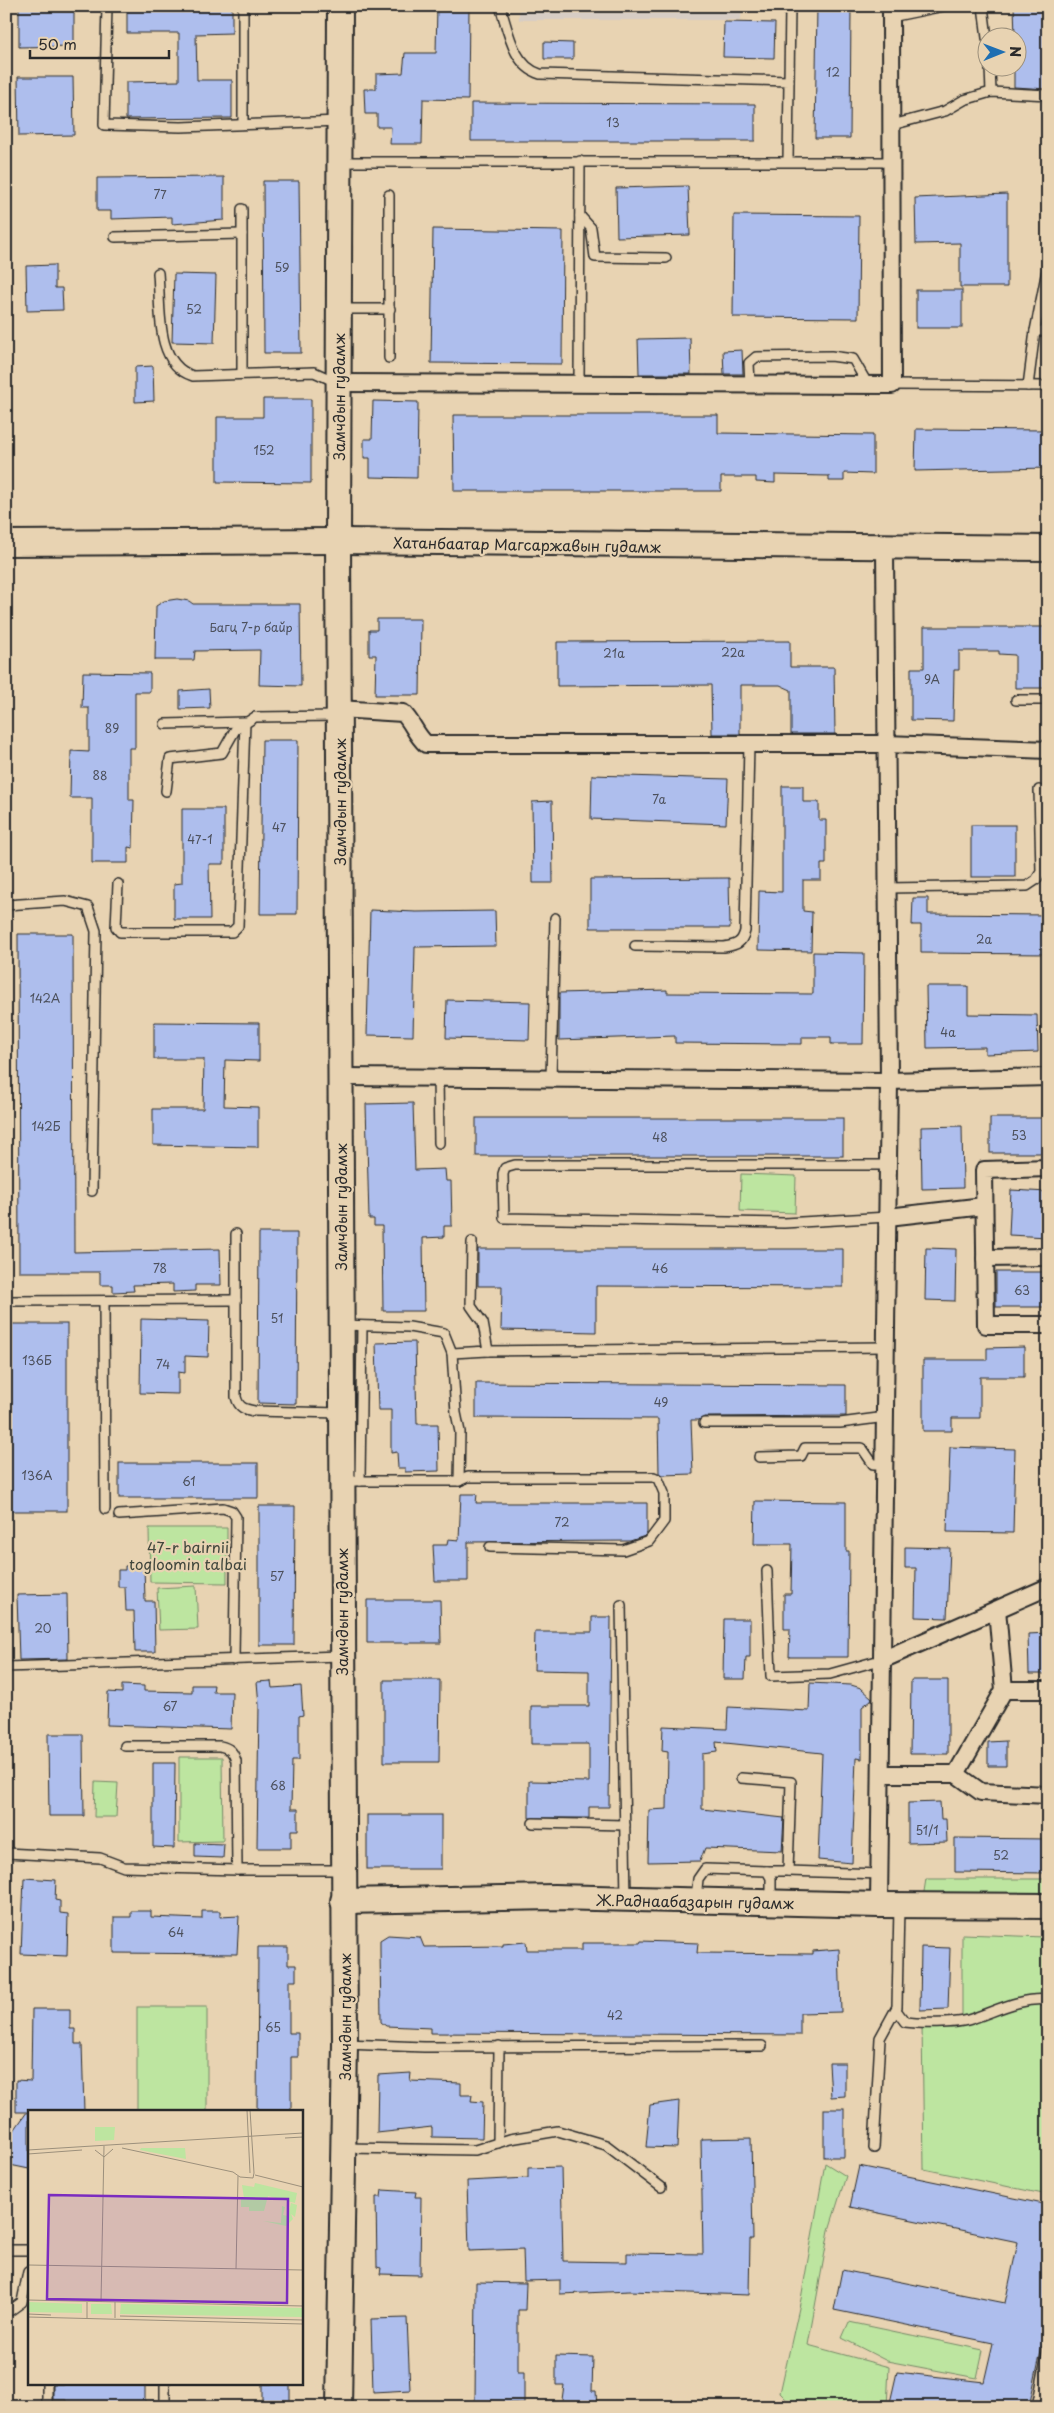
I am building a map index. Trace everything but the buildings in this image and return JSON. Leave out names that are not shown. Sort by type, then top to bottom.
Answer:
[{"type":"street","name":"Замчдын гудамж","points":[[339,2407],[345,2044],[341,1656],[351,1481],[341,1413],[351,1326],[340,1077],[338,162],[340,6]]},
{"type":"street","points":[[338,383],[892,385],[891,12]]},
{"type":"street","name":"Хатанбаатар Магсаржавын гудамж","points":[[6,543],[338,541],[885,548],[1048,548]]},
{"type":"street","points":[[885,548],[889,1081],[884,1659],[880,1874],[889,1906]]},
{"type":"street","points":[[338,712],[403,713],[409,720],[416,735],[426,744],[886,744],[1048,750]]},
{"type":"street","points":[[340,1077],[889,1081],[1048,1077]]},
{"type":"street","points":[[1048,1168],[984,1170],[986,1325],[1048,1325]]},
{"type":"street","points":[[888,1218],[984,1206]]},
{"type":"street","points":[[985,1258],[1048,1257]]},
{"type":"street","points":[[884,1659],[1048,1587]]},
{"type":"street","points":[[956,1774],[1004,1690],[997,1609]]},
{"type":"street","points":[[1004,1690],[1048,1690]]},
{"type":"street","points":[[882,1774],[956,1774],[981,1792],[1048,1795]]},
{"type":"street","name":"Ж.Раднаабазарын гудамж","points":[[343,1901],[554,1897],[889,1906],[1048,1906]]},
{"type":"lane","points":[[107,6],[104,125],[181,127],[339,121]]},
{"type":"lane","points":[[243,6],[243,124]]},
{"type":"lane","points":[[500,6],[517,54],[524,66],[540,74],[789,81]]},
{"type":"lane","points":[[788,162],[790,6]]},
{"type":"lane","points":[[891,12],[944,6]]},
{"type":"lane","points":[[983,6],[986,28]]},
{"type":"lane","points":[[990,78],[991,92]]},
{"type":"lane","points":[[892,125],[945,111],[964,100],[991,92],[1048,94]]},
{"type":"lane","points":[[579,384],[580,161]]},
{"type":"lane","points":[[338,162],[892,162]]},
{"type":"lane","points":[[389,195],[389,358]]},
{"type":"lane","points":[[242,209],[242,373]]},
{"type":"lane","points":[[580,216],[591,228],[595,257],[666,258]]},
{"type":"lane","points":[[115,237],[242,234]]},
{"type":"lane","points":[[1028,386],[1035,331],[1048,265]]},
{"type":"lane","points":[[158,273],[164,347],[171,361],[187,374],[194,376],[314,372],[338,383]]},
{"type":"lane","points":[[338,309],[390,309]]},
{"type":"lane","points":[[1035,331],[1048,331]]},
{"type":"lane","points":[[750,385],[749,364],[756,357],[831,356],[853,359],[868,385]]},
{"type":"lane","points":[[892,385],[1048,386]]},
{"type":"lane","points":[[1016,700],[1048,700]]},
{"type":"lane","points":[[166,791],[170,759],[222,753],[235,730],[255,717],[338,712]]},
{"type":"lane","points":[[165,724],[245,722]]},
{"type":"lane","points":[[118,884],[116,926],[120,932],[232,932],[238,926],[245,722]]},
{"type":"lane","points":[[635,946],[724,947],[735,946],[742,940],[744,931],[749,744]]},
{"type":"lane","points":[[887,888],[1027,886],[1036,880],[1041,872],[1039,790]]},
{"type":"lane","points":[[6,905],[65,901],[88,907],[96,931],[92,1191]]},
{"type":"lane","points":[[551,1078],[555,918]]},
{"type":"lane","points":[[438,1078],[439,1143]]},
{"type":"lane","points":[[888,1165],[515,1165],[505,1168],[503,1174],[504,1218],[784,1223],[888,1218]]},
{"type":"lane","points":[[236,1234],[236,1397],[238,1405],[244,1409],[254,1411],[341,1413]]},
{"type":"lane","points":[[472,1242],[470,1306],[482,1323],[488,1351]]},
{"type":"lane","points":[[6,1301],[236,1300]]},
{"type":"lane","points":[[104,1301],[105,1510]]},
{"type":"lane","points":[[459,1481],[460,1432],[456,1413],[452,1353],[444,1333],[409,1327],[351,1326],[351,1481],[459,1481],[468,1477],[654,1477],[658,1480],[664,1493],[664,1521],[649,1541],[623,1550],[490,1547]]},
{"type":"lane","points":[[452,1353],[488,1351],[887,1347]]},
{"type":"lane","points":[[704,1423],[840,1422],[886,1417]]},
{"type":"lane","points":[[759,1457],[801,1456],[805,1448],[862,1448],[873,1464],[886,1464]]},
{"type":"lane","points":[[119,1515],[223,1508],[232,1510],[236,1517],[234,1660]]},
{"type":"lane","points":[[767,1571],[770,1676],[830,1674],[884,1659]]},
{"type":"lane","points":[[621,1605],[626,1899]]},
{"type":"lane","points":[[6,1667],[341,1656]]},
{"type":"lane","points":[[125,1746],[220,1746],[228,1748],[234,1754],[236,1760],[236,1870]]},
{"type":"lane","points":[[740,1778],[791,1782],[788,1871]]},
{"type":"lane","points":[[533,1823],[625,1825]]},
{"type":"lane","points":[[6,1853],[100,1858],[124,1867],[343,1870]]},
{"type":"lane","points":[[696,1901],[698,1879],[705,1869],[880,1874]]},
{"type":"lane","points":[[767,1871],[771,1878],[771,1902]]},
{"type":"lane","points":[[889,1906],[896,2010],[905,2022],[966,2020],[1012,2004],[1037,1999],[1048,2000]]},
{"type":"lane","points":[[874,2148],[880,2038],[896,2010]]},
{"type":"lane","points":[[345,2044],[424,2047],[762,2046]]},
{"type":"lane","points":[[498,2143],[499,2046]]},
{"type":"lane","points":[[342,2148],[475,2150],[498,2143],[558,2131],[606,2145],[661,2188]]},
{"type":"lane","points":[[6,2250],[28,2250]]},
{"type":"lane","points":[[6,2310],[12,2310],[22,2302],[28,2272]]},
{"type":"lane","points":[[1037,2407],[1048,2349]]},
{"type":"lane","points":[[47,2386],[47,2407]]},
{"type":"lane","points":[[165,2386],[166,2407]]},
{"type":"shaded area","points":[[519,6],[742,6],[741,20],[519,20]]},
{"type":"green space","points":[[741,1174],[796,1176],[795,1213],[740,1211]]},
{"type":"green space","name":"47-r bairnii togloomin talbai","points":[[149,1528],[227,1528],[227,1583],[150,1582]]},
{"type":"green space","points":[[196,1586],[198,1629],[159,1630],[157,1588]]},
{"type":"green space","points":[[179,1757],[222,1757],[223,1841],[179,1842]]},
{"type":"green space","points":[[95,1782],[118,1783],[116,1817],[94,1817]]},
{"type":"green space","points":[[926,1879],[1048,1879],[1048,1900],[923,1898]]},
{"type":"green space","points":[[962,1934],[1045,1937],[1048,1970],[1048,2195],[924,2169],[922,2023],[962,2021]]},
{"type":"green space","points":[[137,2007],[207,2007],[207,2110],[137,2110]]},
{"type":"green space","points":[[825,2163],[846,2176],[829,2230],[808,2345],[889,2367],[887,2407],[794,2407],[780,2393],[801,2299]]},
{"type":"green space","points":[[849,2322],[983,2350],[977,2378],[887,2361],[842,2338]]}]
